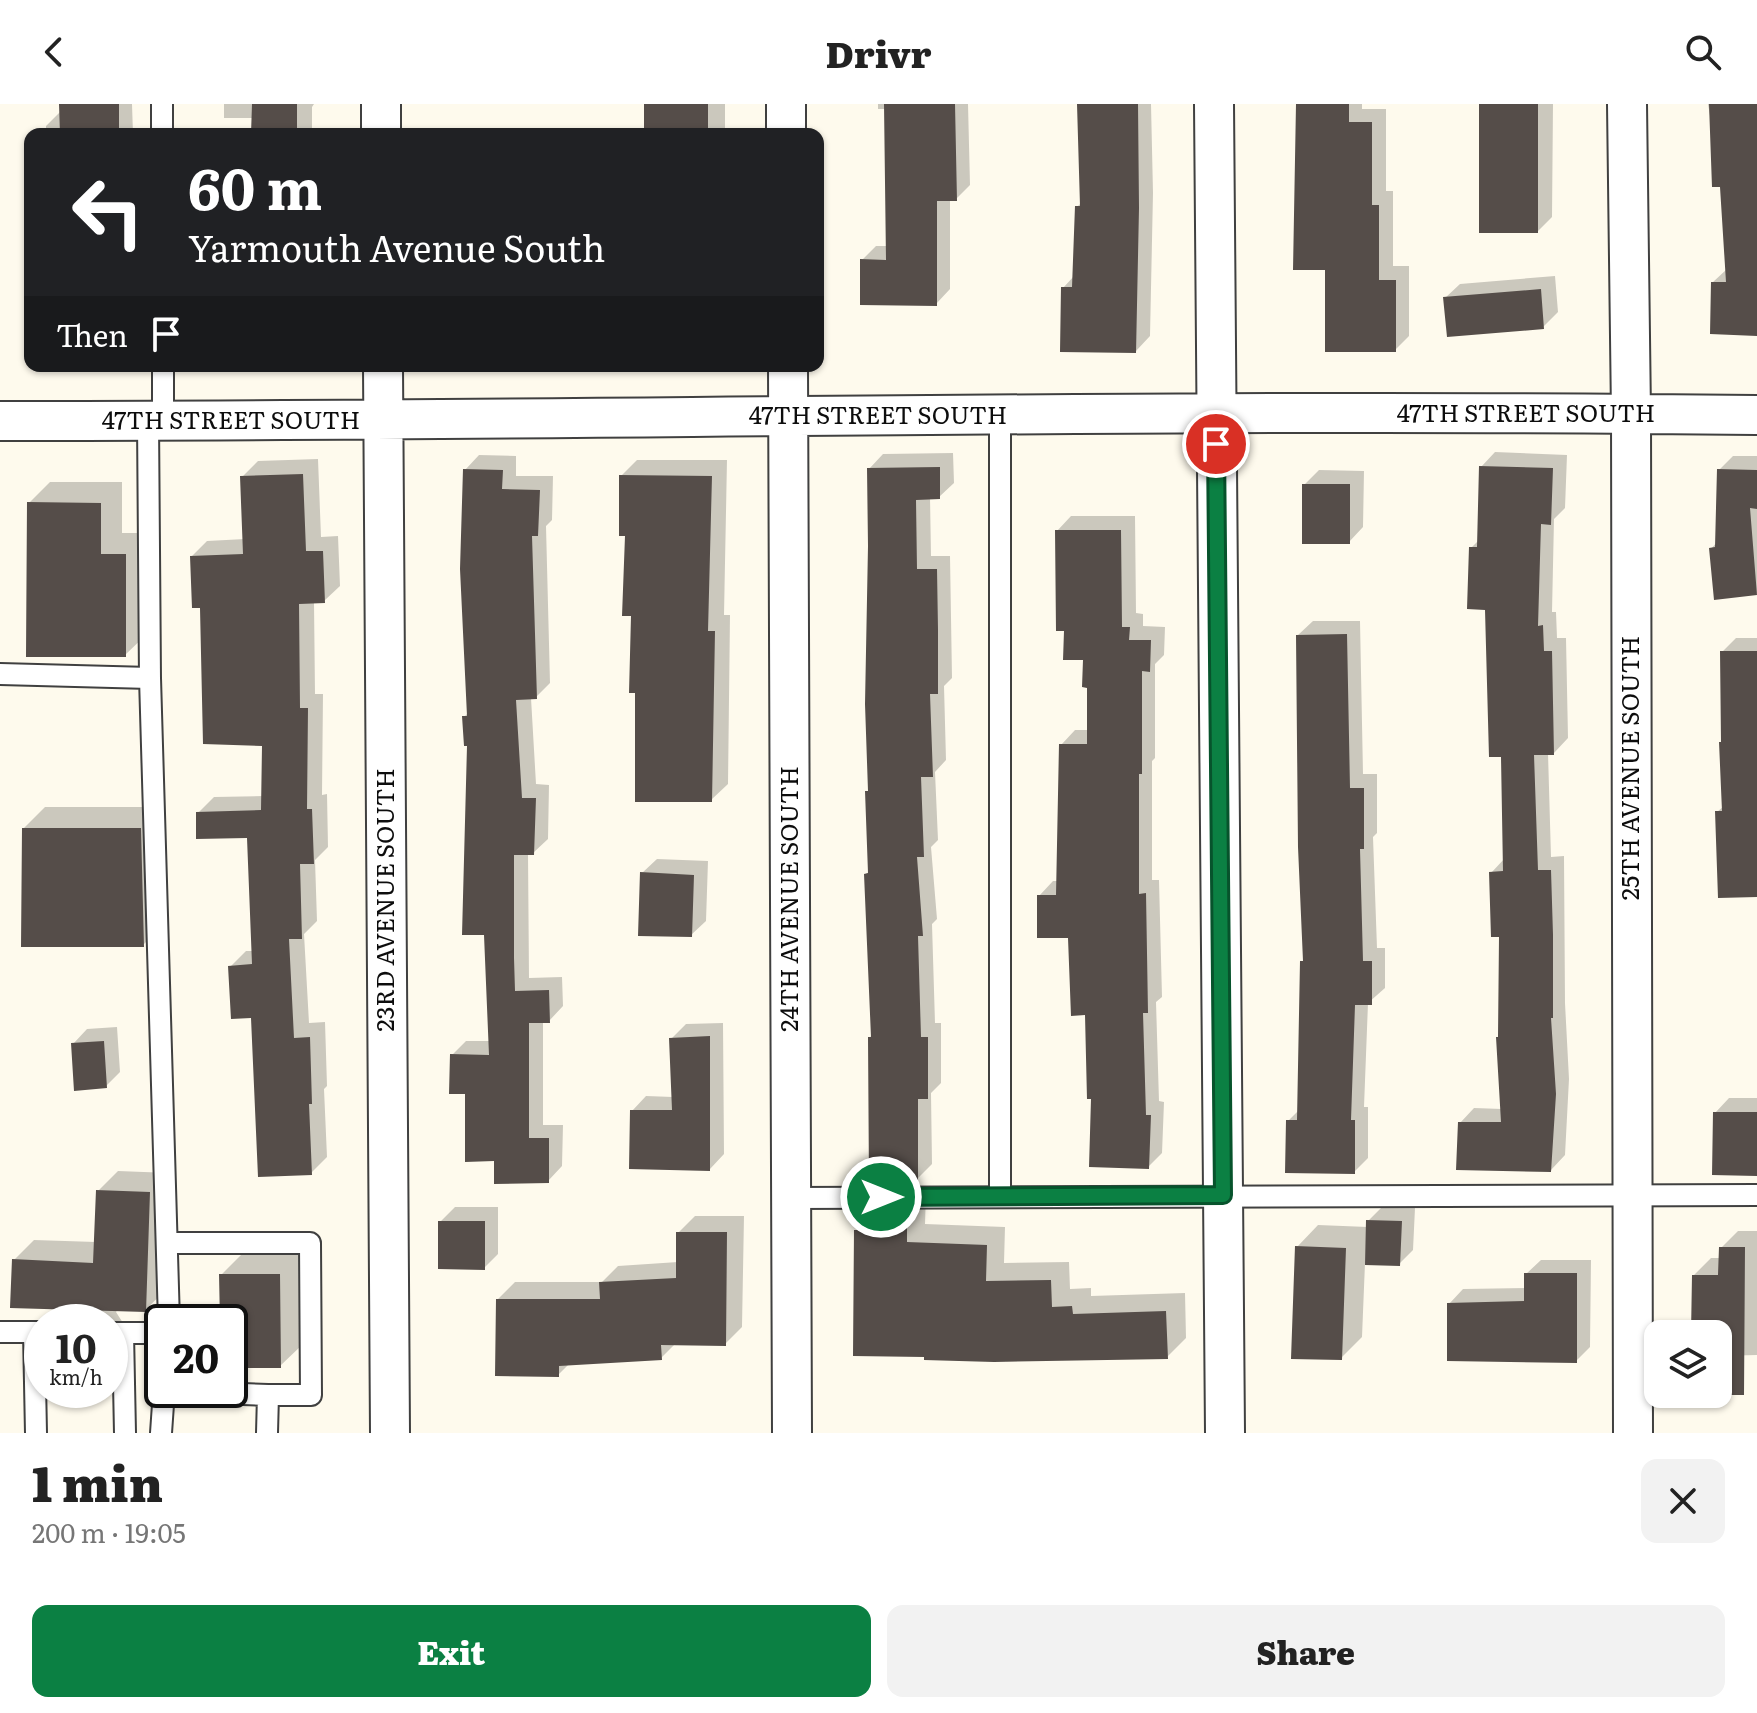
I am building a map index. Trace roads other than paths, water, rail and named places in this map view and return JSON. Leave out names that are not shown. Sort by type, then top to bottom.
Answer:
[{"type":"street","points":[[381,104],[381,128]]},
{"type":"street","points":[[786,104],[786,128]]},
{"type":"street","points":[[1214,104],[1225,1433]]},
{"type":"street","name":"25TH AVENUE SOUTH","points":[[1627,104],[1631,414],[1633,1433]]},
{"type":"street","name":"23RD AVENUE SOUTH","points":[[383,372],[390,1433]]},
{"type":"street","name":"24TH AVENUE SOUTH","points":[[788,372],[792,1433]]},
{"type":"street","name":"47TH STREET SOUTH","points":[[0,421],[383,421],[1215,413],[1757,415]]},
{"type":"lane","points":[[162,104],[162,128]]},
{"type":"lane","points":[[162,372],[156,421],[150,678],[169,1304]]},
{"type":"lane","points":[[1000,415],[1000,1196]]},
{"type":"lane","points":[[0,674],[150,678]]},
{"type":"lane","points":[[791,1198],[1757,1195]]},
{"type":"lane","points":[[167,1243],[310,1243],[311,1395],[248,1394]]},
{"type":"lane","points":[[0,1332],[24,1332]]},
{"type":"lane","points":[[267,1433],[268,1395]]},
{"type":"lane","points":[[36,1408],[36,1433]]},
{"type":"lane","points":[[123,1408],[125,1433]]},
{"type":"lane","points":[[161,1433],[163,1408]]}]
